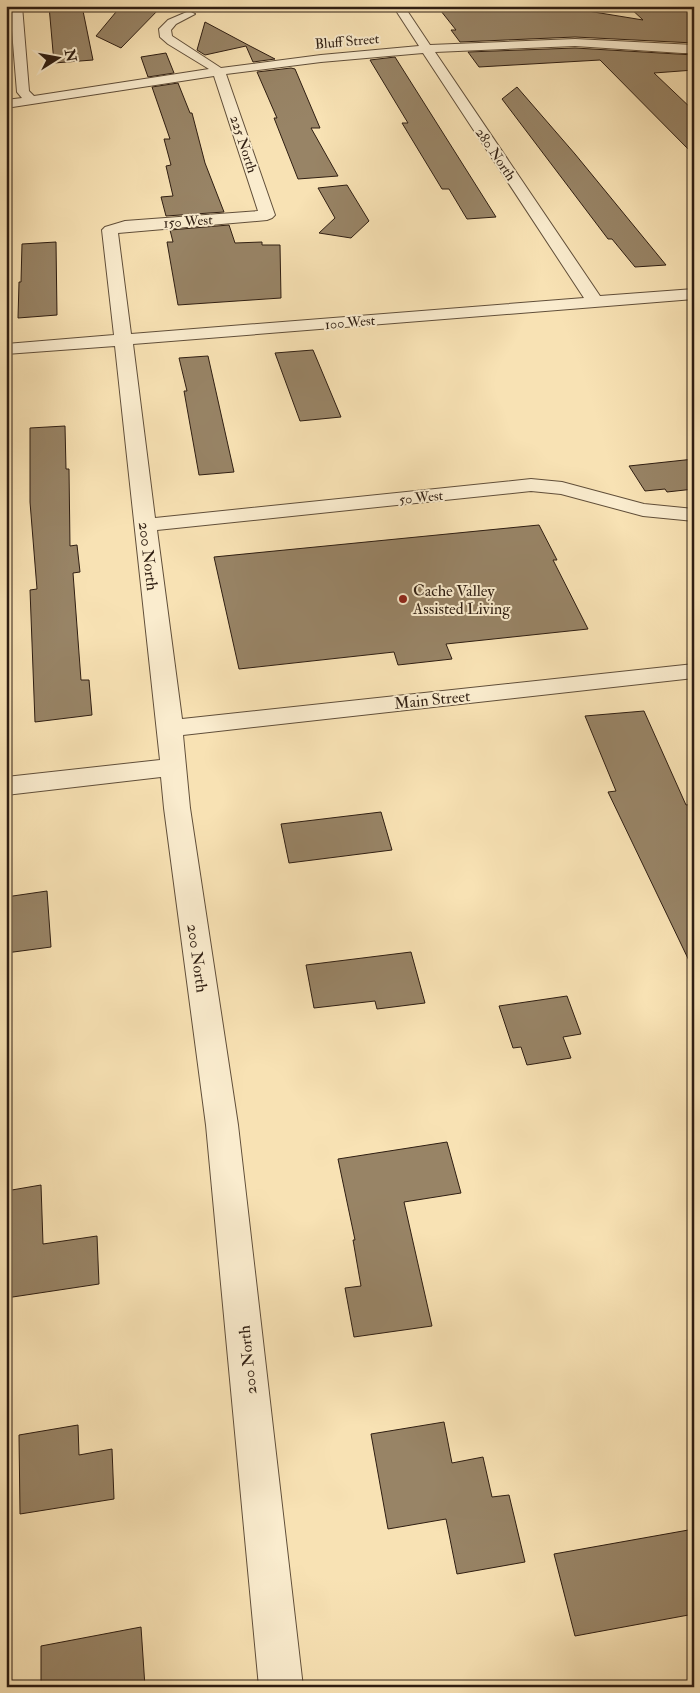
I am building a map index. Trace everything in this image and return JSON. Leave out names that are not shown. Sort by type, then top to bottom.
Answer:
[{"type":"street","points":[[16,6],[23,92],[31,100]]},
{"type":"street","name":"280 North","points":[[398,6],[595,302]]},
{"type":"street","points":[[189,14],[172,22],[165,29],[166,37],[173,44],[212,64],[219,72]]},
{"type":"street","name":"Bluff Street","points":[[6,104],[329,56],[426,49],[566,43],[597,43],[658,50],[694,49]]},
{"type":"street","name":"225 North","points":[[219,72],[267,216]]},
{"type":"street","name":"150 West","points":[[110,230],[125,226],[267,216]]},
{"type":"street","name":"200 North","points":[[110,230],[170,728],[177,808],[222,1125],[281,1687]]},
{"type":"street","name":"100 West","points":[[6,349],[694,294]]},
{"type":"street","name":"50 West","points":[[146,525],[531,485],[562,488],[643,510],[694,515]]},
{"type":"street","name":"Main Street","points":[[170,728],[694,671]]},
{"type":"street","points":[[6,786],[173,768]]},
{"type":"building","points":[[49,6],[82,6],[93,60],[54,63]]},
{"type":"building","points":[[121,6],[162,6],[121,48],[96,36]]},
{"type":"building","points":[[437,6],[557,6],[643,20],[628,6],[694,6],[694,43],[575,37],[460,42],[451,30],[456,30]]},
{"type":"building","points":[[205,22],[275,59],[253,62],[246,46],[205,55],[197,50]]},
{"type":"building","points":[[575,48],[694,55],[694,70],[654,73],[694,111],[694,155],[600,60],[479,67],[468,52]]},
{"type":"building","points":[[166,53],[174,73],[148,77],[141,57]]},
{"type":"building","points":[[395,57],[496,217],[467,219],[449,189],[442,189],[402,123],[408,123],[370,60]]},
{"type":"building","points":[[295,69],[320,128],[311,128],[338,176],[298,179],[274,118],[277,118],[257,72]]},
{"type":"building","points":[[178,83],[190,113],[192,113],[205,163],[224,212],[166,216],[161,197],[173,196],[166,166],[171,165],[164,139],[170,139],[152,87]]},
{"type":"building","points":[[517,87],[666,265],[635,267],[612,239],[608,239],[502,99]]},
{"type":"building","points":[[347,185],[369,221],[351,238],[319,233],[335,218],[318,188]]},
{"type":"building","points":[[229,225],[235,243],[262,242],[262,245],[280,245],[281,298],[178,305],[167,242],[173,242],[170,230]]},
{"type":"building","points":[[56,242],[57,315],[18,318],[22,244]]},
{"type":"building","points":[[313,350],[341,417],[300,421],[275,353]]},
{"type":"building","points":[[208,356],[234,472],[199,475],[184,391],[187,391],[179,358]]},
{"type":"building","points":[[65,426],[66,469],[69,469],[70,546],[77,545],[80,572],[73,573],[81,680],[89,680],[92,715],[35,722],[30,590],[37,589],[30,502],[30,428]]},
{"type":"building","points":[[694,459],[694,489],[667,492],[665,489],[645,491],[629,466]]},
{"type":"building","name":"Cache Valley Assisted Living","points":[[539,525],[557,560],[553,560],[588,629],[446,644],[452,659],[398,665],[394,652],[239,669],[214,557]]},
{"type":"building","points":[[644,711],[686,805],[694,804],[694,971],[608,792],[616,791],[585,716]]},
{"type":"building","points":[[381,812],[392,850],[289,863],[281,824]]},
{"type":"building","points":[[47,891],[51,947],[6,953],[6,897]]},
{"type":"building","points":[[411,952],[425,1003],[377,1009],[375,1001],[314,1008],[306,965]]},
{"type":"building","points":[[567,996],[581,1034],[563,1037],[571,1058],[527,1065],[521,1047],[513,1048],[499,1006]]},
{"type":"building","points":[[447,1142],[461,1193],[404,1202],[432,1326],[354,1337],[345,1288],[361,1286],[353,1240],[355,1240],[338,1159]]},
{"type":"building","points":[[41,1185],[43,1244],[97,1236],[99,1284],[6,1298],[6,1191]]},
{"type":"building","points":[[444,1422],[452,1463],[483,1457],[492,1497],[509,1495],[525,1562],[457,1574],[446,1519],[388,1529],[371,1434]]},
{"type":"building","points":[[78,1425],[79,1455],[112,1449],[114,1499],[20,1514],[19,1435]]},
{"type":"building","points":[[694,1529],[694,1614],[575,1636],[554,1554]]},
{"type":"building","points":[[141,1627],[145,1687],[41,1687],[41,1646]]},
{"type":"place","name":"Cache Valley Assisted Living","points":[[403,599]]}]
